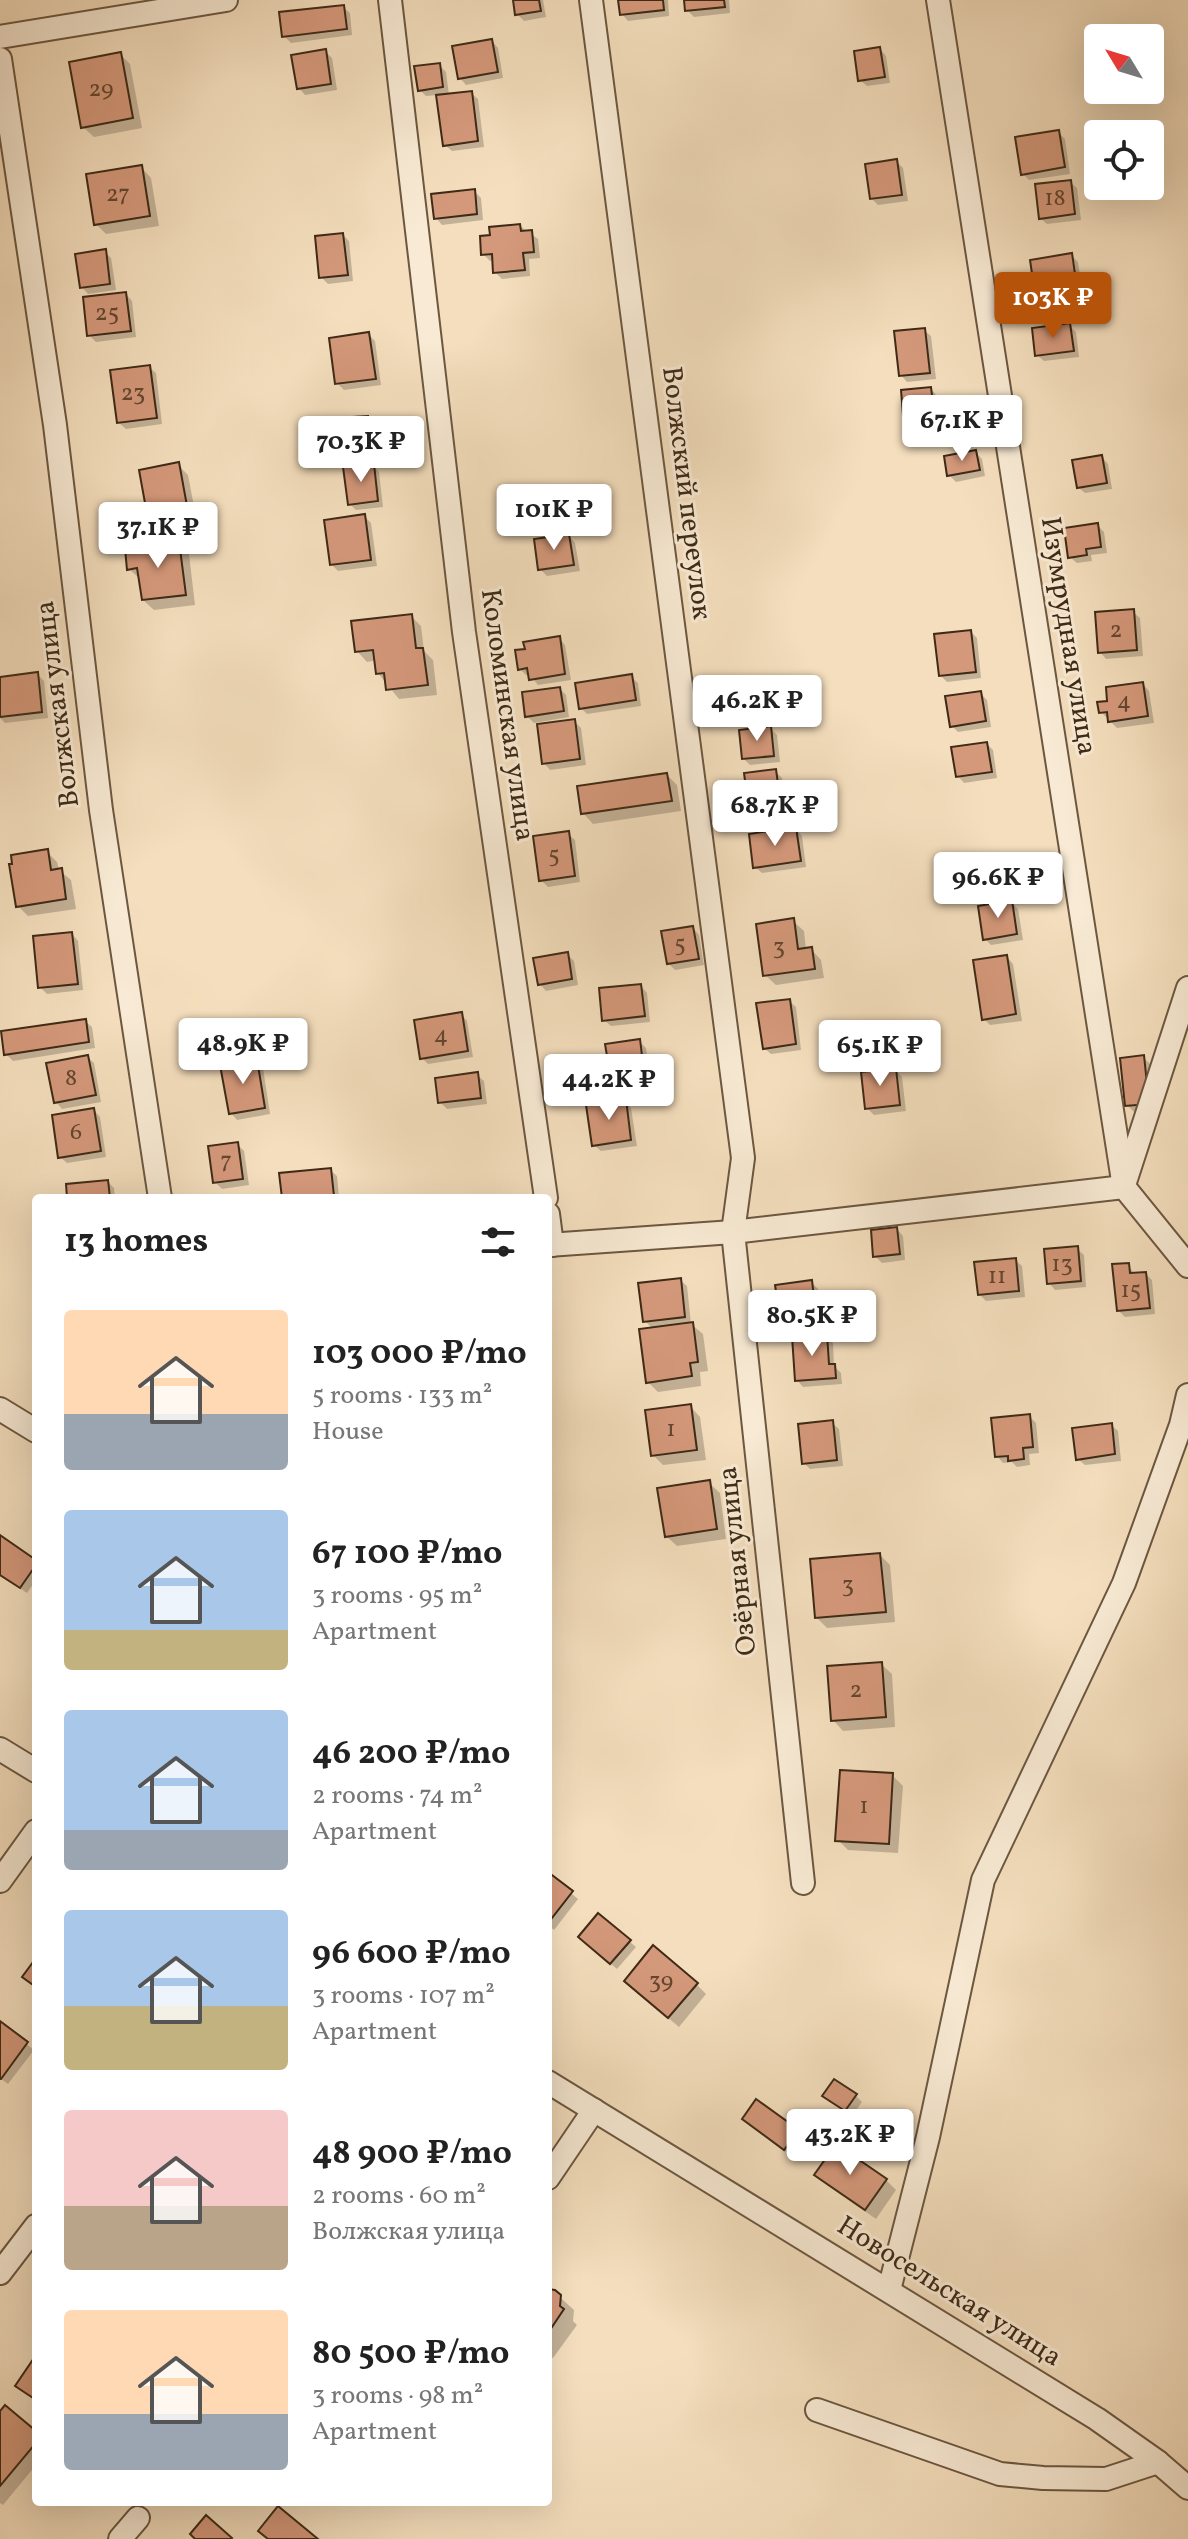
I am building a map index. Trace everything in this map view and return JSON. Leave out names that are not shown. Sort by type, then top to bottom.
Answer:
[{"type":"street","points":[[0,37],[226,0]]},
{"type":"street","name":"Коломинская улица","points":[[390,0],[464,632],[545,1194]]},
{"type":"street","name":"Волжский переулок","points":[[591,0],[743,1158],[733,1232]]},
{"type":"street","name":"Изумрудная улица","points":[[938,0],[1124,1187]]},
{"type":"street","name":"Волжская улица","points":[[0,59],[55,425],[101,810],[159,1194]]},
{"type":"street","points":[[1124,1187],[1188,988]]},
{"type":"street","points":[[552,1245],[733,1232],[1124,1187]]},
{"type":"street","points":[[1124,1187],[1188,1266]]},
{"type":"street","name":"Озёрная улица","points":[[733,1232],[803,1883]]},
{"type":"street","points":[[889,2290],[928,2137],[983,1880],[1124,1583],[1181,1425],[1188,1395]]},
{"type":"street","points":[[0,1409],[32,1429]]},
{"type":"street","points":[[0,1749],[32,1769]]},
{"type":"street","points":[[0,1881],[32,1837]]},
{"type":"street","name":"Новосельская улица","points":[[552,2084],[1097,2419],[1158,2462],[1188,2488]]},
{"type":"street","points":[[552,2172],[594,2110]]},
{"type":"street","points":[[0,2273],[32,2231]]},
{"type":"street","points":[[817,2410],[1000,2474],[1106,2479],[1158,2462]]},
{"type":"street","points":[[120,2539],[138,2518]]},
{"type":"building","points":[[513,0],[539,0],[541,11],[515,15]]},
{"type":"building","points":[[618,0],[663,0],[664,10],[620,15]]},
{"type":"building","points":[[684,0],[724,0],[725,7],[685,11]]},
{"type":"building","points":[[344,5],[347,29],[282,37],[279,12]]},
{"type":"building","points":[[492,39],[498,72],[458,79],[452,46]]},
{"type":"building","points":[[880,47],[885,77],[858,81],[854,51]]},
{"type":"building","points":[[326,49],[331,84],[297,89],[291,55]]},
{"type":"building","points":[[121,52],[133,118],[81,128],[69,62]]},
{"type":"building","points":[[440,63],[443,87],[418,91],[414,66]]},
{"type":"building","points":[[472,91],[478,141],[443,146],[436,95]]},
{"type":"building","points":[[1059,130],[1065,167],[1021,175],[1015,137]]},
{"type":"building","points":[[897,159],[902,195],[870,199],[865,164]]},
{"type":"building","points":[[142,165],[150,216],[94,225],[86,174]]},
{"type":"building","points":[[1071,180],[1075,214],[1039,219],[1035,184]]},
{"type":"building","points":[[475,189],[477,214],[434,219],[431,194]]},
{"type":"building","points":[[520,224],[521,231],[532,230],[534,252],[523,253],[525,270],[493,273],[492,254],[481,255],[480,236],[490,235],[489,227]]},
{"type":"building","points":[[343,233],[348,275],[319,278],[315,236]]},
{"type":"building","points":[[106,249],[110,284],[80,288],[75,254]]},
{"type":"building","points":[[1072,253],[1078,295],[1036,301],[1030,260]]},
{"type":"building","points":[[126,292],[131,331],[87,336],[83,297]]},
{"type":"building","points":[[1070,323],[1074,351],[1035,356],[1032,328]]},
{"type":"building","points":[[925,328],[930,373],[899,376],[894,331]]},
{"type":"building","points":[[369,332],[376,379],[335,384],[329,338]]},
{"type":"building","points":[[150,365],[157,418],[117,423],[110,370]]},
{"type":"building","points":[[931,387],[934,412],[903,415],[901,390]]},
{"type":"building","points":[[368,416],[370,457],[339,459],[336,418]]},
{"type":"building","points":[[976,450],[980,470],[947,476],[944,456]]},
{"type":"building","points":[[1102,455],[1107,483],[1077,488],[1072,460]]},
{"type":"building","points":[[179,462],[189,517],[149,525],[139,470]]},
{"type":"building","points":[[374,464],[378,501],[348,505],[343,467]]},
{"type":"building","points":[[562,486],[568,517],[533,524],[528,492]]},
{"type":"building","points":[[365,514],[371,560],[330,565],[324,520]]},
{"type":"building","points":[[1098,523],[1101,547],[1086,549],[1087,555],[1068,558],[1064,528]]},
{"type":"building","points":[[569,534],[574,565],[538,570],[534,539]]},
{"type":"building","points":[[179,541],[186,595],[142,600],[137,568],[127,570],[125,548]]},
{"type":"building","points":[[1134,609],[1137,650],[1098,653],[1095,612]]},
{"type":"building","points":[[412,614],[416,648],[423,648],[428,685],[386,690],[384,673],[376,674],[373,650],[355,652],[351,621]]},
{"type":"building","points":[[971,630],[976,672],[939,676],[934,634]]},
{"type":"building","points":[[560,636],[565,674],[529,680],[527,668],[518,670],[515,650],[525,649],[523,642]]},
{"type":"building","points":[[38,672],[42,712],[0,717],[0,677]]},
{"type":"building","points":[[632,674],[636,700],[579,709],[575,683]]},
{"type":"building","points":[[1143,682],[1148,716],[1108,722],[1107,712],[1099,713],[1097,702],[1107,701],[1106,687]]},
{"type":"building","points":[[560,687],[564,711],[525,717],[522,692]]},
{"type":"building","points":[[981,691],[986,721],[950,727],[945,696]]},
{"type":"building","points":[[575,719],[580,759],[542,764],[537,724]]},
{"type":"building","points":[[771,726],[774,756],[742,759],[739,730]]},
{"type":"building","points":[[987,742],[992,772],[956,777],[951,747]]},
{"type":"building","points":[[776,769],[781,807],[749,811],[744,773]]},
{"type":"building","points":[[667,773],[672,801],[581,814],[577,786]]},
{"type":"building","points":[[796,827],[801,861],[753,868],[749,834]]},
{"type":"building","points":[[569,831],[575,876],[539,881],[533,836]]},
{"type":"building","points":[[48,849],[51,870],[62,868],[66,899],[16,907],[9,864],[12,864],[11,855]]},
{"type":"building","points":[[1012,900],[1017,934],[983,940],[978,906]]},
{"type":"building","points":[[794,918],[798,949],[812,947],[815,969],[763,976],[756,924]]},
{"type":"building","points":[[693,926],[699,959],[667,964],[661,931]]},
{"type":"building","points":[[72,932],[78,984],[38,988],[33,936]]},
{"type":"building","points":[[568,952],[572,979],[538,985],[533,958]]},
{"type":"building","points":[[1007,955],[1016,1014],[982,1020],[973,960]]},
{"type":"building","points":[[641,984],[645,1016],[602,1021],[599,988]]},
{"type":"building","points":[[790,999],[796,1044],[763,1049],[756,1003]]},
{"type":"building","points":[[462,1012],[468,1051],[420,1059],[414,1020]]},
{"type":"building","points":[[86,1019],[89,1042],[4,1055],[1,1031]]},
{"type":"building","points":[[640,1039],[643,1064],[609,1068],[605,1044]]},
{"type":"building","points":[[88,1055],[96,1095],[54,1103],[46,1063]]},
{"type":"building","points":[[1144,1055],[1149,1104],[1125,1106],[1120,1058]]},
{"type":"building","points":[[257,1059],[265,1108],[229,1114],[220,1065]]},
{"type":"building","points":[[896,1068],[900,1105],[865,1109],[861,1072]]},
{"type":"building","points":[[478,1072],[481,1098],[438,1103],[435,1078]]},
{"type":"building","points":[[626,1099],[631,1140],[592,1146],[586,1105]]},
{"type":"building","points":[[94,1108],[101,1151],[58,1158],[52,1115]]},
{"type":"building","points":[[238,1142],[243,1179],[213,1183],[208,1146]]},
{"type":"building","points":[[331,1168],[334,1194],[282,1194],[279,1173]]},
{"type":"building","points":[[108,1180],[110,1194],[67,1194],[66,1184]]},
{"type":"building","points":[[897,1227],[900,1254],[873,1257],[871,1230]]},
{"type":"building","points":[[1078,1246],[1081,1281],[1047,1284],[1044,1249]]},
{"type":"building","points":[[1016,1258],[1019,1291],[978,1295],[974,1262]]},
{"type":"building","points":[[1129,1263],[1130,1273],[1146,1272],[1150,1308],[1117,1311],[1112,1264]]},
{"type":"building","points":[[681,1278],[685,1317],[643,1322],[638,1283]]},
{"type":"building","points":[[812,1280],[815,1307],[779,1312],[775,1285]]},
{"type":"building","points":[[693,1322],[698,1362],[690,1363],[692,1376],[646,1383],[639,1329]]},
{"type":"building","points":[[827,1334],[829,1364],[835,1364],[836,1378],[795,1381],[792,1336]]},
{"type":"building","points":[[691,1404],[697,1450],[651,1456],[645,1410]]},
{"type":"building","points":[[1030,1414],[1033,1447],[1023,1448],[1024,1459],[1008,1461],[1008,1456],[995,1457],[991,1418]]},
{"type":"building","points":[[833,1420],[837,1460],[802,1464],[798,1424]]},
{"type":"building","points":[[1112,1423],[1115,1454],[1076,1460],[1072,1428]]},
{"type":"building","points":[[710,1480],[717,1529],[665,1537],[657,1488]]},
{"type":"building","points":[[0,1535],[32,1557],[32,1571],[20,1588],[0,1575]]},
{"type":"building","points":[[880,1553],[886,1612],[815,1618],[810,1559]]},
{"type":"building","points":[[882,1662],[886,1717],[831,1721],[827,1666]]},
{"type":"building","points":[[840,1770],[893,1773],[889,1844],[835,1841]]},
{"type":"building","points":[[552,1875],[573,1891],[552,1918]]},
{"type":"building","points":[[598,1913],[631,1940],[610,1964],[578,1937]]},
{"type":"building","points":[[653,1945],[698,1983],[668,2018],[624,1981]]},
{"type":"building","points":[[32,1963],[32,1984],[22,1977]]},
{"type":"building","points":[[0,2021],[28,2042],[1,2079],[0,2079]]},
{"type":"building","points":[[834,2079],[857,2094],[845,2111],[822,2096]]},
{"type":"building","points":[[756,2099],[799,2130],[784,2150],[742,2119]]},
{"type":"building","points":[[836,2144],[887,2179],[865,2210],[814,2175]]},
{"type":"building","points":[[552,2290],[561,2295],[560,2306],[564,2309],[552,2327]]},
{"type":"building","points":[[32,2361],[32,2397],[15,2386]]},
{"type":"building","points":[[5,2405],[32,2428],[32,2448],[0,2486],[0,2411]]},
{"type":"building","points":[[278,2506],[318,2539],[268,2539],[258,2531]]},
{"type":"building","points":[[206,2515],[232,2538],[195,2539],[190,2534]]}]
